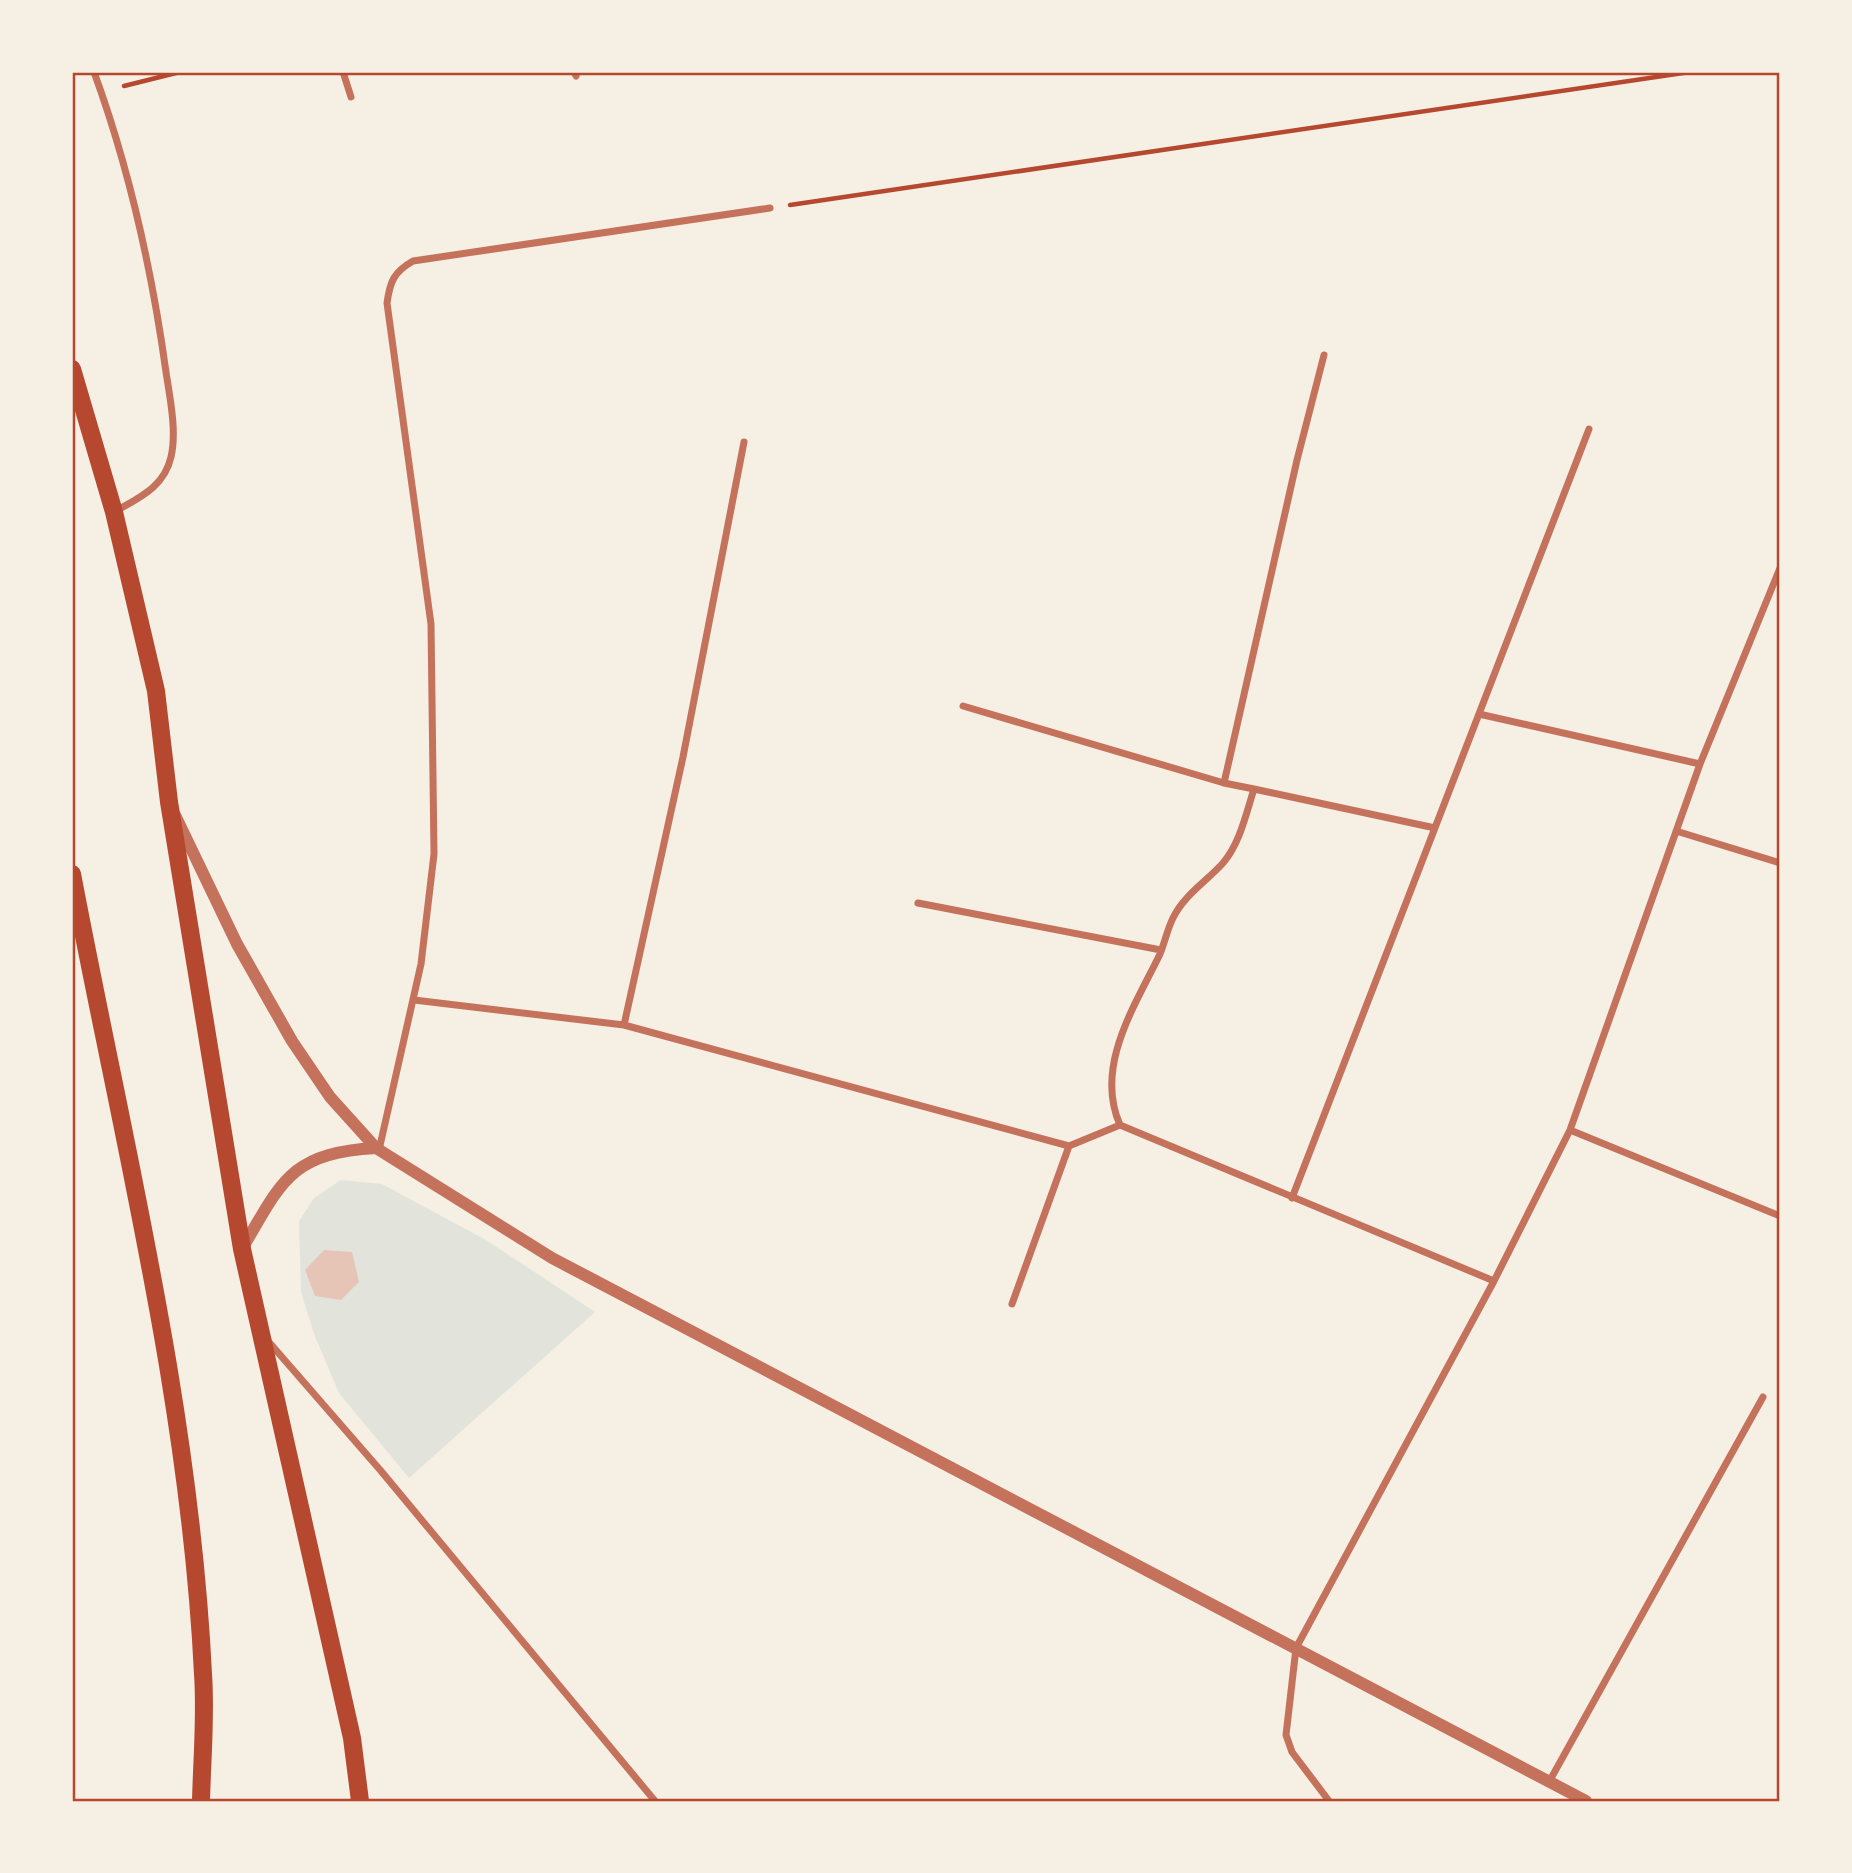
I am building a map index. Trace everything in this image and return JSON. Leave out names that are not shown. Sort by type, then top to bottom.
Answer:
[{"type":"main road","points":[[72,369],[114,512],[156,691],[169,802],[243,1249],[352,1738],[360,1801]]},
{"type":"main road","points":[[72,874],[178,1416],[191,1517],[204,1676],[201,1801]]},
{"type":"street","points":[[94,72],[126,173],[159,325],[172,416],[172,456],[162,480],[148,492],[114,512]]},
{"type":"street","points":[[343,72],[351,96]]},
{"type":"street","points":[[377,1149],[414,1000],[434,854],[431,624],[387,303],[390,283],[396,271],[413,261],[770,208]]},
{"type":"street","points":[[1224,783],[1297,460],[1324,355]]},
{"type":"street","points":[[1292,1198],[1589,429]]},
{"type":"street","points":[[624,1025],[683,757],[744,442]]},
{"type":"street","points":[[1329,1801],[1292,1752],[1286,1735],[1296,1648],[1493,1281],[1570,1130],[1700,764],[1780,568]]},
{"type":"street","points":[[963,706],[1224,783],[1435,828]]},
{"type":"street","points":[[1479,714],[1700,764]]},
{"type":"street","points":[[1254,789],[1235,845],[1223,862],[1186,899],[1172,919],[1161,950],[1124,1028],[1111,1082],[1112,1107],[1120,1125],[1493,1281]]},
{"type":"street","points":[[169,802],[237,944],[292,1041],[330,1097],[377,1149],[552,1258],[1586,1801]]},
{"type":"street","points":[[1676,831],[1780,863]]},
{"type":"street","points":[[918,904],[1161,950]]},
{"type":"street","points":[[414,1000],[624,1025],[1069,1146],[1120,1125]]},
{"type":"street","points":[[1570,1130],[1780,1216]]},
{"type":"street","points":[[1012,1304],[1069,1146]]},
{"type":"street","points":[[243,1249],[278,1189],[293,1171],[342,1150],[377,1149]]},
{"type":"street","points":[[263,1335],[381,1471],[655,1801]]},
{"type":"street","points":[[1549,1782],[1763,1397]]},
{"type":"path","points":[[127,85],[180,72]]},
{"type":"path","points":[[770,208],[1690,72]]},
{"type":"shaded area","points":[[341,1180],[382,1184],[486,1240],[595,1312],[409,1478],[339,1393],[314,1334],[301,1292],[299,1221],[314,1198]]},
{"type":"building","points":[[324,1250],[352,1252],[359,1282],[341,1300],[315,1296],[305,1270]]}]
